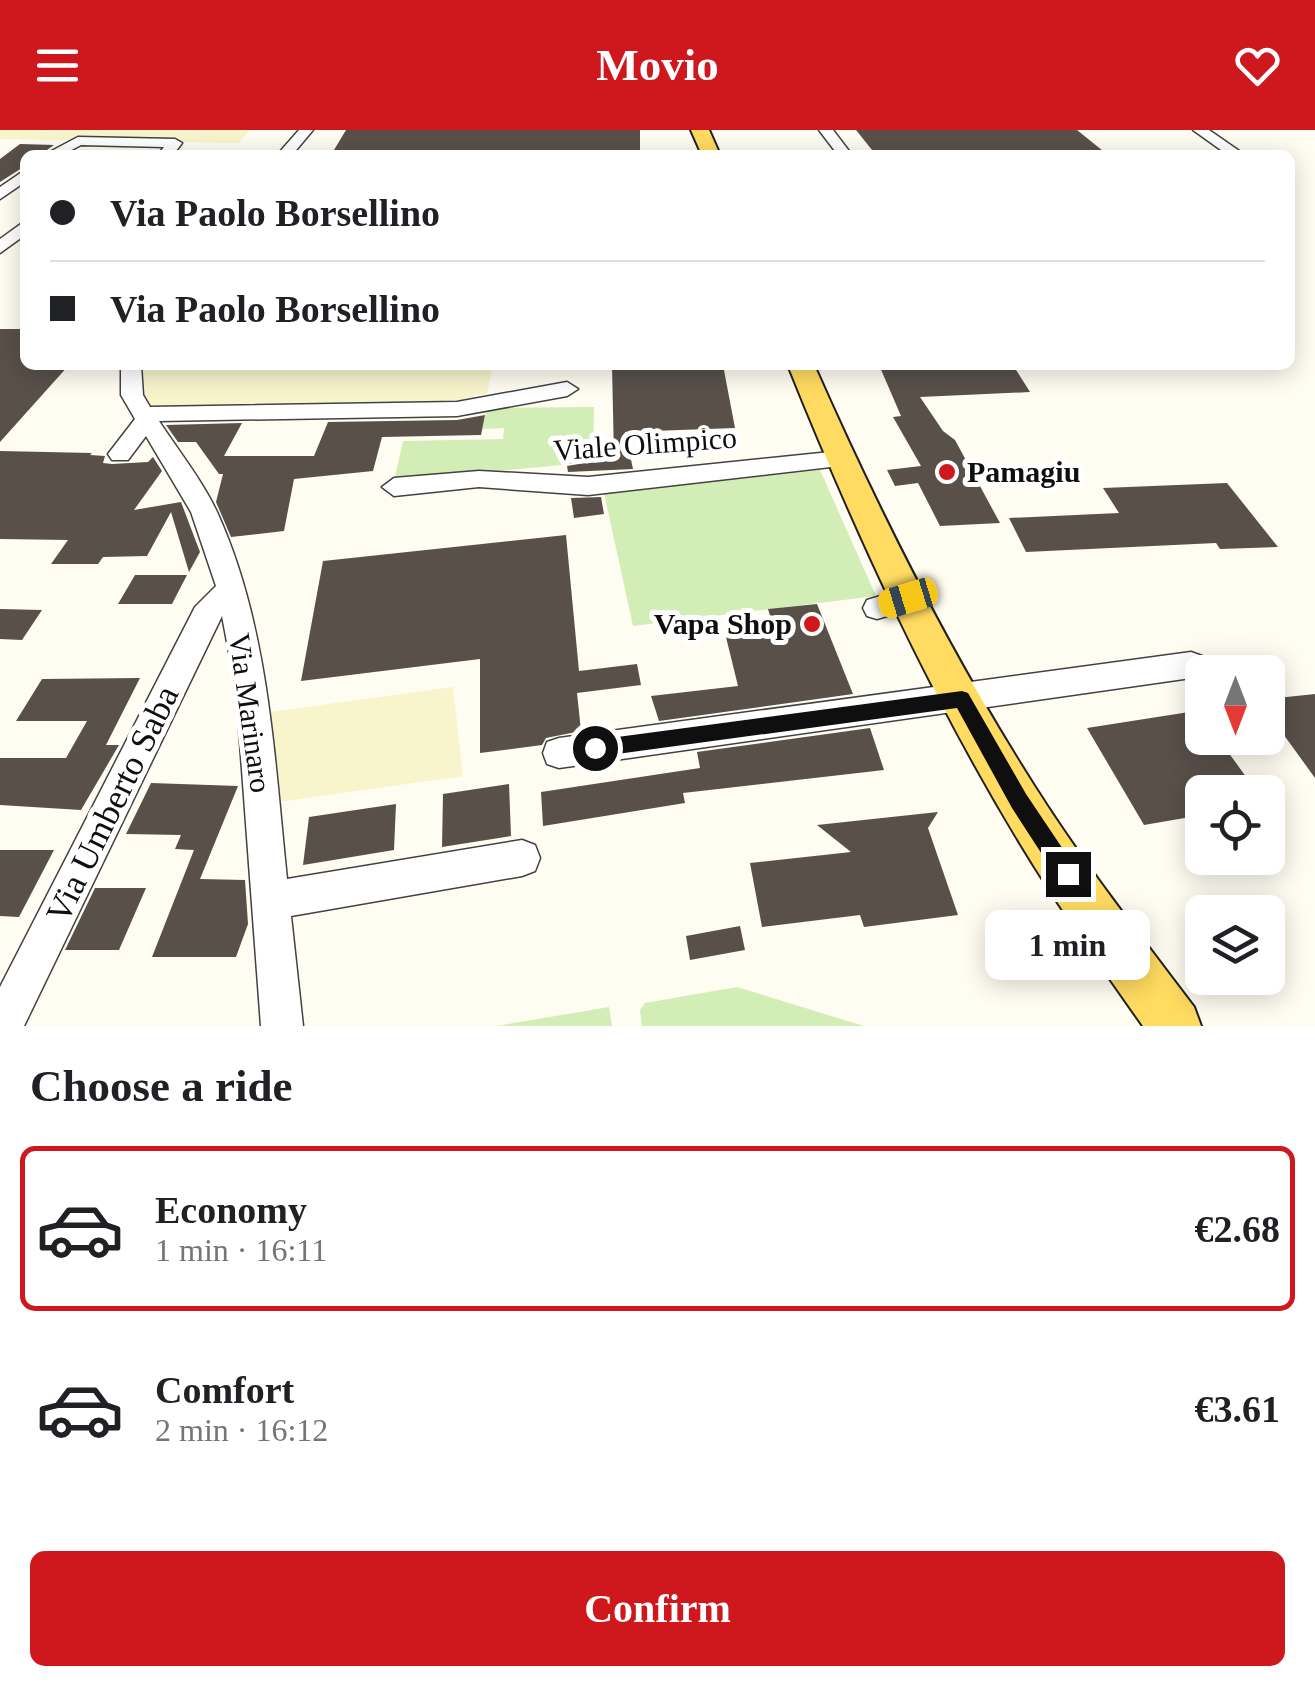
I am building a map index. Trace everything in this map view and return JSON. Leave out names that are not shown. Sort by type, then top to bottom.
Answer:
[{"type":"main road","points":[[802,370],[893,603],[962,699],[1046,844],[1175,1026]]},
{"type":"street","points":[[288,150],[306,130]]},
{"type":"street","points":[[826,130],[841,150]]},
{"type":"street","points":[[1200,130],[1230,150]]},
{"type":"street","points":[[61,150],[78,141],[175,143],[169,150]]},
{"type":"street","points":[[4,201],[20,181]]},
{"type":"street","points":[[0,248],[20,230]]},
{"type":"street","name":"Via Marinaro","points":[[131,370],[132,395],[204,510],[231,589],[251,689],[282,1026]]},
{"type":"street","points":[[120,454],[144,418],[457,408],[567,389]]},
{"type":"street","name":"Viale Olimpico","points":[[394,486],[479,479],[588,486],[840,459]]},
{"type":"street","name":"Via Umberto Saba","points":[[2,1026],[205,615],[231,589]]},
{"type":"street","points":[[559,754],[1185,666]]},
{"type":"street","points":[[273,900],[522,858]]},
{"type":"shaded area","points":[[0,130],[250,130],[238,143],[0,139]]},
{"type":"shaded area","points":[[142,370],[492,370],[487,394],[474,395],[472,403],[148,408]]},
{"type":"shaded area","points":[[453,687],[463,776],[278,802],[263,713]]},
{"type":"green space","points":[[594,407],[593,462],[394,481],[403,441],[503,439],[504,428],[482,429],[487,408]]},
{"type":"green space","points":[[820,470],[876,596],[633,626],[604,493]]},
{"type":"green space","points":[[737,987],[864,1026],[642,1026],[640,1010],[645,1003]]},
{"type":"green space","points":[[609,1007],[612,1026],[496,1026]]},
{"type":"building","points":[[346,130],[640,130],[640,150],[334,150]]},
{"type":"building","points":[[856,130],[1077,130],[1102,150],[872,150]]},
{"type":"building","points":[[20,144],[54,145],[47,150],[20,150],[20,169],[0,182],[0,159]]},
{"type":"building","points":[[0,329],[20,329],[20,370],[65,370],[0,442]]},
{"type":"building","points":[[612,370],[724,370],[735,428],[625,432],[633,469],[568,472],[567,466],[614,458]]},
{"type":"building","points":[[881,370],[1016,370],[1030,392],[920,397],[943,431],[955,440],[1000,523],[940,526],[918,483],[895,486],[887,470],[921,466],[893,417],[901,416]]},
{"type":"building","points":[[485,415],[481,435],[382,437],[373,471],[294,479],[284,531],[231,537],[216,502],[223,474],[219,474],[196,442],[178,442],[166,425],[242,423],[224,456],[314,456],[328,422],[457,420]]},
{"type":"building","points":[[0,451],[92,453],[105,456],[103,463],[112,464],[148,462],[153,457],[162,471],[134,510],[181,502],[200,552],[189,572],[171,512],[147,556],[103,557],[98,564],[51,564],[68,540],[0,539]]},
{"type":"building","points":[[1227,483],[1278,547],[1220,549],[1216,543],[1026,552],[1009,518],[1119,513],[1103,488]]},
{"type":"building","points":[[601,497],[604,514],[574,518],[571,498]]},
{"type":"building","points":[[566,535],[579,671],[637,664],[641,685],[577,693],[581,731],[546,738],[542,745],[480,753],[480,659],[301,681],[323,561]]},
{"type":"building","points":[[135,575],[187,575],[172,604],[118,604]]},
{"type":"building","points":[[817,604],[853,694],[659,721],[651,696],[738,686],[724,629],[772,622],[768,609]]},
{"type":"building","points":[[0,609],[42,610],[22,640],[0,639]]},
{"type":"building","points":[[140,678],[106,745],[119,745],[81,810],[0,805],[0,758],[66,758],[87,721],[16,721],[42,679]]},
{"type":"building","points":[[1315,694],[1315,778],[1285,737],[1285,697]]},
{"type":"building","points":[[1185,713],[1185,755],[1230,755],[1245,775],[1185,775],[1185,818],[1144,825],[1087,728]]},
{"type":"building","points":[[870,728],[884,770],[683,793],[685,803],[543,826],[541,792],[700,768],[697,752]]},
{"type":"building","points":[[151,783],[238,786],[200,879],[245,880],[248,924],[236,957],[152,957],[194,850],[175,849],[181,835],[126,834]]},
{"type":"building","points":[[509,784],[511,836],[442,847],[443,794]]},
{"type":"building","points":[[396,804],[394,850],[303,865],[309,817]]},
{"type":"building","points":[[938,812],[928,828],[958,915],[864,927],[860,915],[762,927],[750,863],[851,852],[817,825]]},
{"type":"building","points":[[0,850],[54,850],[19,917],[0,916]]},
{"type":"building","points":[[95,888],[146,888],[119,950],[65,950]]},
{"type":"building","points":[[740,926],[745,950],[690,960],[686,936]]},
{"type":"place","name":"Pamagiu","points":[[947,472]]},
{"type":"place","name":"Vapa Shop","points":[[812,624]]},
{"type":"route","points":[[595,748],[962,699],[1019,801],[1068,874]]}]
